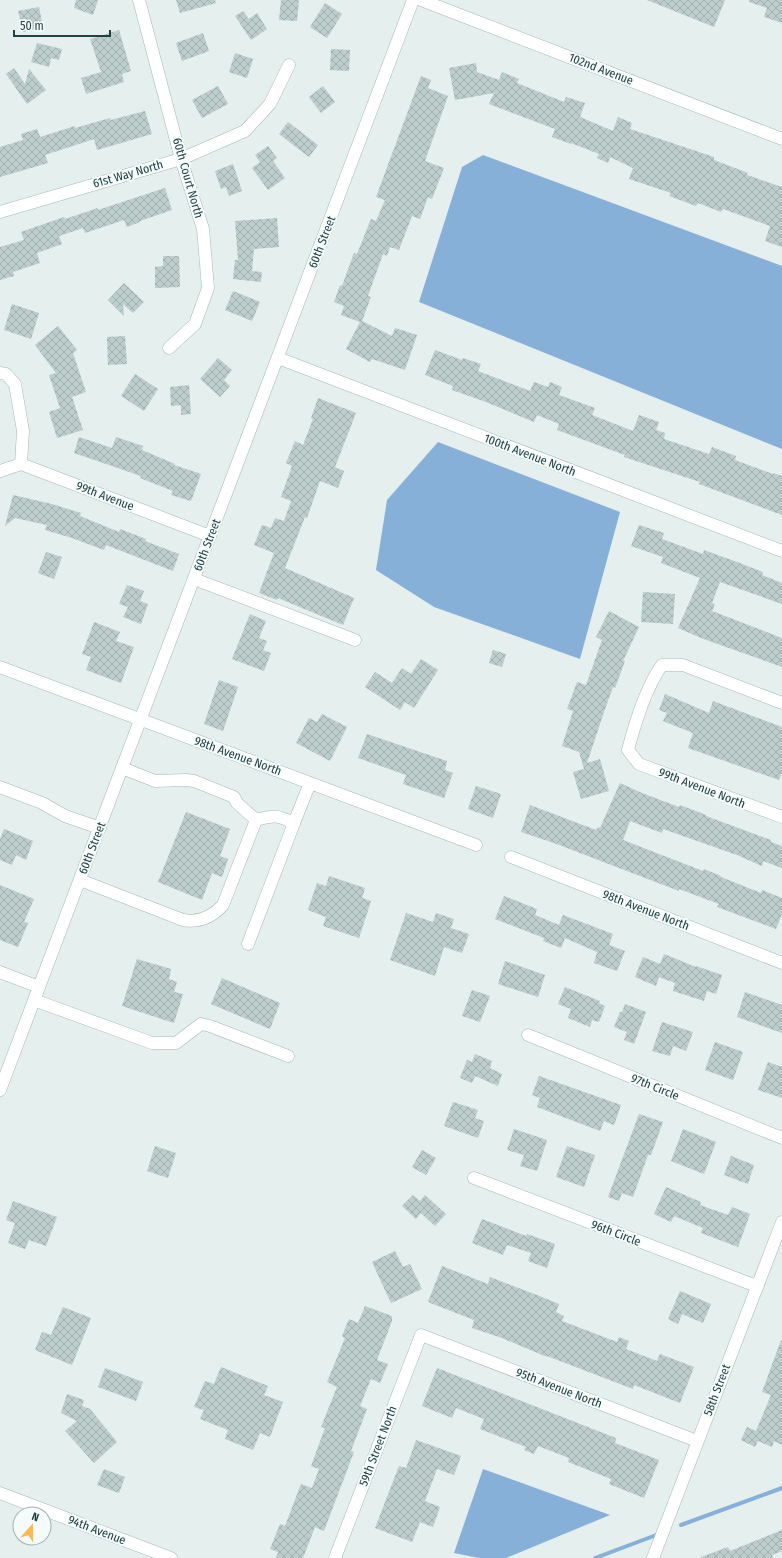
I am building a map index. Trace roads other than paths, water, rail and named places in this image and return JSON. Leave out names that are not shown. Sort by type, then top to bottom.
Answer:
[{"type":"street","name":"60th Court North","points":[[139,0],[181,159],[203,229],[208,288],[195,324],[169,348]]},
{"type":"street","name":"60th Street","points":[[0,1090],[413,0]]},
{"type":"street","name":"102nd Avenue","points":[[421,0],[782,139]]},
{"type":"street","name":"61st Way North","points":[[0,212],[181,159],[245,131],[270,104],[289,65]]},
{"type":"street","name":"100th Avenue North","points":[[278,358],[782,551]]},
{"type":"street","points":[[0,373],[6,374],[15,384],[23,431],[21,464],[0,471]]},
{"type":"street","name":"99th Avenue","points":[[21,464],[210,536]]},
{"type":"street","points":[[194,578],[355,640]]},
{"type":"street","name":"99th Avenue North","points":[[782,703],[683,665],[662,665],[654,677],[632,735],[628,750],[639,764],[782,818]]},
{"type":"street","name":"98th Avenue North","points":[[0,667],[476,845]]},
{"type":"street","points":[[122,768],[155,781],[194,781],[234,796],[237,803],[256,820]]},
{"type":"street","points":[[248,944],[310,783]]},
{"type":"street","points":[[0,787],[42,803],[65,816],[100,828]]},
{"type":"street","points":[[256,820],[272,816],[280,816],[294,823]]},
{"type":"street","points":[[80,880],[183,920],[193,922],[200,920],[216,913],[223,905],[256,820]]},
{"type":"street","name":"98th Avenue North","points":[[511,857],[782,963]]},
{"type":"street","points":[[0,972],[39,987]]},
{"type":"street","points":[[34,1000],[152,1042],[176,1043],[201,1024],[210,1026],[288,1056]]},
{"type":"street","name":"97th Circle","points":[[528,1036],[782,1138]]},
{"type":"street","name":"96th Circle","points":[[474,1178],[758,1285]]},
{"type":"street","name":"58th Street","points":[[654,1555],[678,1489],[782,1222]]},
{"type":"street","name":"95th Avenue North","points":[[421,1335],[697,1441]]},
{"type":"street","name":"59th Street North","points":[[335,1558],[421,1335]]},
{"type":"street","name":"94th Avenue","points":[[0,1493],[171,1558]]},
{"type":"water","points":[[483,155],[782,266],[782,449],[419,302],[462,167]]},
{"type":"water","points":[[438,442],[620,512],[580,659],[434,607],[376,570],[387,500]]},
{"type":"water","points":[[483,1469],[610,1515],[506,1558],[479,1558],[454,1553]]},
{"type":"waterway","points":[[681,1525],[782,1488]]},
{"type":"waterway","points":[[595,1558],[659,1534]]}]
